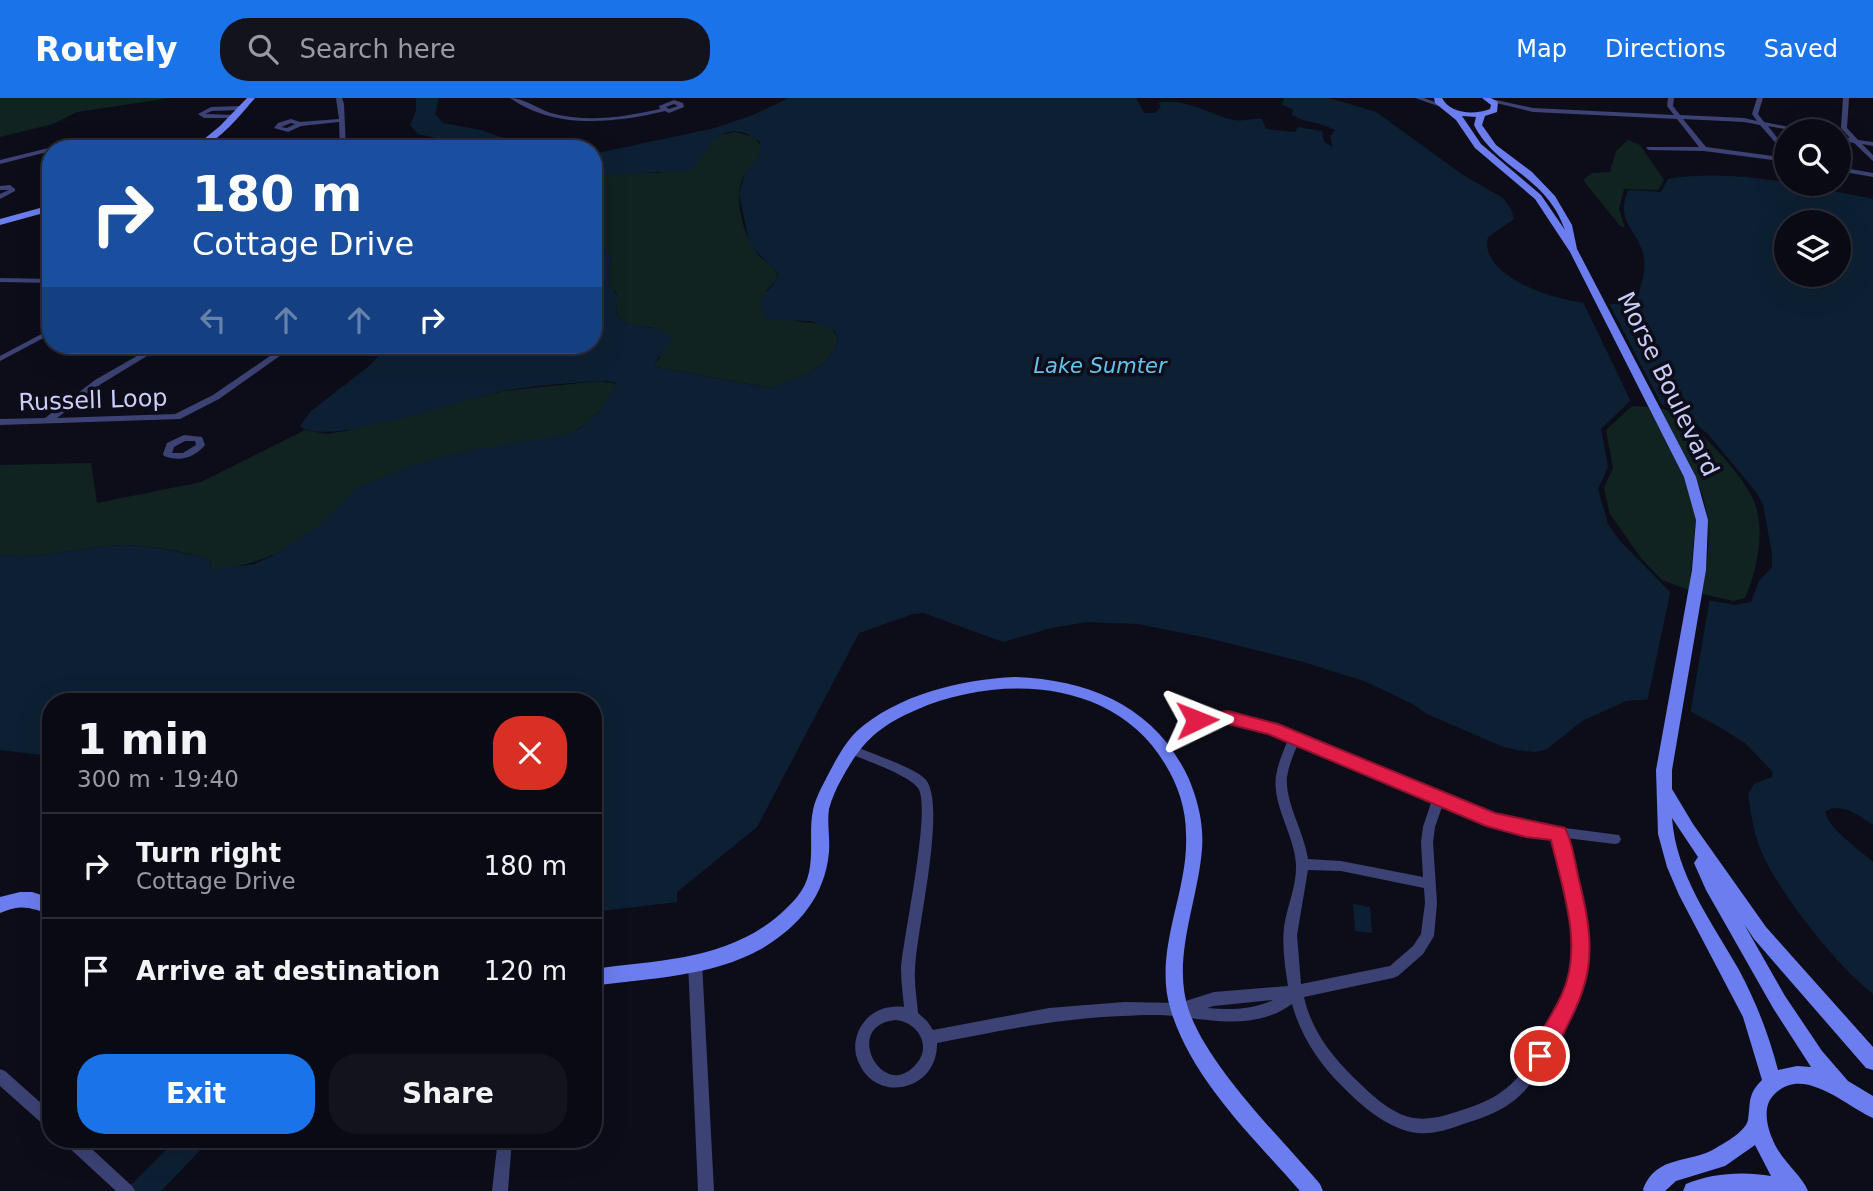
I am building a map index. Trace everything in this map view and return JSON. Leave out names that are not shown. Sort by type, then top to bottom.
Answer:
[{"type":"main road","points":[[208,140],[251,98]]},
{"type":"main road","points":[[1439,101],[1450,110],[1481,115],[1496,108],[1488,99]]},
{"type":"main road","name":"Morse Boulevard","points":[[1450,110],[1459,118],[1478,146],[1538,198],[1575,252],[1690,477],[1702,520],[1699,570],[1664,770],[1662,816],[1686,897],[1751,1014],[1772,1083]]},
{"type":"main road","name":"Morse Boulevard","points":[[1481,115],[1478,125],[1492,146],[1529,174],[1561,208],[1570,227],[1575,252]]},
{"type":"main road","points":[[0,222],[42,210]]},
{"type":"main road","points":[[602,977],[726,955],[756,942],[789,917],[814,887],[820,855],[821,811],[830,785],[850,748],[893,715],[925,699],[988,684],[1056,687],[1085,694],[1132,716],[1167,751],[1187,793],[1193,819],[1195,849],[1176,955],[1175,981],[1179,1010],[1195,1045],[1216,1074],[1313,1191]]},
{"type":"main road","points":[[1665,791],[1687,829],[1760,933],[1873,1061]]},
{"type":"main road","points":[[1687,829],[1712,885],[1779,1002],[1815,1058],[1841,1087]]},
{"type":"main road","points":[[0,905],[14,899],[38,898],[42,901]]},
{"type":"main road","points":[[1798,1191],[1768,1156],[1757,1125],[1759,1100],[1772,1083],[1796,1076],[1825,1080],[1856,1094],[1873,1108]]},
{"type":"main road","points":[[1656,1190],[1670,1171],[1718,1159],[1747,1139],[1757,1125]]},
{"type":"main road","points":[[1693,1191],[1740,1181],[1791,1191]]},
{"type":"street","points":[[339,98],[341,140]]},
{"type":"street","points":[[513,98],[554,116],[586,121],[622,119],[663,110]]},
{"type":"street","points":[[1418,98],[1439,101]]},
{"type":"street","points":[[1671,98],[1669,103],[1678,118],[1704,149]]},
{"type":"street","points":[[1760,98],[1755,113],[1774,138]]},
{"type":"street","points":[[1846,98],[1844,126],[1873,159]]},
{"type":"street","points":[[1488,99],[1533,110],[1774,125]]},
{"type":"street","points":[[211,109],[237,112],[204,117],[201,114],[211,109]]},
{"type":"street","points":[[1492,112],[1657,117]]},
{"type":"street","points":[[300,124],[342,120]]},
{"type":"street","points":[[1851,140],[1873,144]]},
{"type":"street","points":[[1649,148],[1704,149],[1774,158]]},
{"type":"street","points":[[0,162],[42,152]]},
{"type":"street","points":[[1851,171],[1873,175]]},
{"type":"street","points":[[0,188],[13,189],[0,197]]},
{"type":"street","points":[[0,279],[42,281]]},
{"type":"street","points":[[0,359],[42,336]]},
{"type":"street","points":[[0,348],[15,350]]},
{"type":"street","points":[[47,421],[98,382],[146,354]]},
{"type":"street","name":"Russell Loop","points":[[0,422],[177,417],[216,397],[278,354]]},
{"type":"street","points":[[177,417],[184,438]]},
{"type":"street","points":[[1181,724],[1228,718],[1272,729],[1509,826],[1615,839]]},
{"type":"street","points":[[1295,738],[1286,755],[1281,790],[1301,851],[1302,864],[1302,879],[1291,928],[1296,992],[1304,1019],[1326,1058],[1358,1092],[1408,1124],[1437,1125],[1497,1104],[1525,1080],[1561,1020],[1573,994],[1581,958],[1580,922],[1559,833]]},
{"type":"street","points":[[850,748],[906,773],[921,782],[927,793],[928,824],[908,970],[911,1016]]},
{"type":"street","points":[[929,1038],[1049,1014],[1124,1009],[1179,1010],[1216,1017],[1259,1012],[1283,1006],[1296,992],[1393,972],[1427,936],[1431,911],[1427,842],[1439,799]]},
{"type":"street","points":[[1302,864],[1341,866],[1430,884]]},
{"type":"street","points":[[695,962],[706,1191]]},
{"type":"street","points":[[889,1013],[911,1016],[926,1029],[929,1056],[925,1065],[909,1078],[886,1079],[868,1067],[862,1046],[870,1025],[889,1013]]},
{"type":"street","points":[[0,1076],[42,1114]]},
{"type":"street","points":[[80,1148],[125,1190]]},
{"type":"street","points":[[500,1191],[504,1148]]},
{"type":"green space","points":[[0,98],[171,98],[77,112],[53,124],[0,137]]},
{"type":"green space","points":[[735,132],[754,137],[763,148],[744,176],[739,198],[748,237],[757,253],[777,274],[778,278],[766,291],[793,320],[829,327],[838,338],[834,350],[823,364],[803,376],[771,388],[656,367],[655,362],[660,358],[655,328],[629,324],[619,318],[617,293],[608,282],[612,258],[602,248],[602,174],[660,173],[708,145],[717,136]]},
{"type":"green space","points":[[1628,140],[1640,145],[1664,180],[1658,190],[1624,189],[1619,209],[1625,228],[1620,226],[1583,180],[1592,173],[1610,172],[1616,151]]},
{"type":"green space","points":[[600,381],[617,384],[597,414],[573,432],[435,462],[371,482],[349,496],[310,534],[284,550],[256,561],[211,570],[209,559],[146,546],[107,546],[41,555],[0,555],[0,465],[91,463],[97,503],[201,482],[305,430],[327,434],[504,391]]},
{"type":"green space","points":[[1632,406],[1648,407],[1685,476],[1696,518],[1689,590],[1662,580],[1641,558],[1610,514],[1604,488],[1613,468],[1606,430]]},
{"type":"green space","points":[[1658,408],[1684,420],[1699,432],[1750,492],[1758,515],[1759,539],[1753,576],[1745,598],[1733,601],[1702,594],[1708,541],[1706,508],[1696,478]]},
{"type":"water","points":[[416,98],[439,98],[435,114],[443,123],[481,130],[508,140],[446,140],[418,134],[410,125],[416,111]]},
{"type":"water","name":"Lake Sumter","points":[[789,98],[1136,98],[1144,113],[1155,113],[1161,107],[1158,103],[1179,103],[1234,120],[1262,119],[1266,129],[1295,132],[1298,127],[1322,131],[1324,142],[1333,147],[1330,137],[1335,130],[1297,118],[1292,115],[1293,109],[1282,105],[1284,98],[1329,98],[1376,112],[1463,175],[1503,198],[1514,219],[1488,237],[1489,254],[1501,270],[1520,283],[1544,293],[1571,301],[1597,304],[1620,303],[1637,298],[1641,287],[1644,256],[1625,216],[1628,190],[1661,192],[1668,179],[1719,176],[1774,180],[1774,196],[1851,195],[1873,199],[1873,825],[1844,809],[1825,811],[1837,831],[1873,862],[1873,994],[1843,966],[1809,926],[1779,884],[1760,848],[1748,794],[1754,784],[1772,777],[1773,772],[1745,743],[1690,711],[1656,699],[1626,701],[1582,721],[1547,749],[1535,752],[1517,750],[1501,746],[1427,714],[1413,704],[1364,681],[1300,661],[1138,624],[1087,622],[1051,628],[1003,642],[924,613],[913,614],[859,633],[757,827],[677,892],[677,902],[602,911],[602,693],[42,693],[42,755],[0,750],[0,555],[41,555],[107,546],[133,546],[209,559],[212,570],[254,564],[272,556],[321,524],[356,488],[412,465],[455,453],[568,434],[581,428],[599,412],[617,384],[615,382],[566,383],[508,390],[366,427],[314,431],[300,426],[311,411],[380,354],[602,354],[602,248],[612,258],[609,279],[618,296],[616,309],[619,317],[624,322],[661,330],[670,335],[671,342],[655,362],[656,367],[770,388],[803,376],[823,364],[834,350],[838,338],[835,331],[811,321],[766,320],[760,300],[778,278],[777,272],[750,245],[739,194],[745,173],[761,153],[760,142],[738,131],[729,132],[713,142],[693,169],[687,171],[602,175],[602,152],[715,128],[753,115]],"holes":[[[1630,401],[1659,403],[1689,418],[1708,434],[1763,504],[1772,567],[1759,581],[1751,602],[1735,605],[1672,594],[1619,540],[1608,524],[1598,489],[1608,467],[1601,429]]]},
{"type":"water","points":[[1353,904],[1370,907],[1372,933],[1355,931]]},
{"type":"water","points":[[168,1148],[202,1148],[161,1191],[125,1191]]},
{"type":"pier","points":[[1582,300],[1609,303],[1664,409],[1645,403],[1632,404]]},
{"type":"pier","points":[[1671,589],[1681,594],[1710,598],[1690,715],[1672,707],[1647,702]]},
{"type":"route","points":[[1197,720],[1228,718],[1247,721],[1492,820],[1526,830],[1559,833],[1580,922],[1581,958],[1573,994],[1540,1056]]}]
